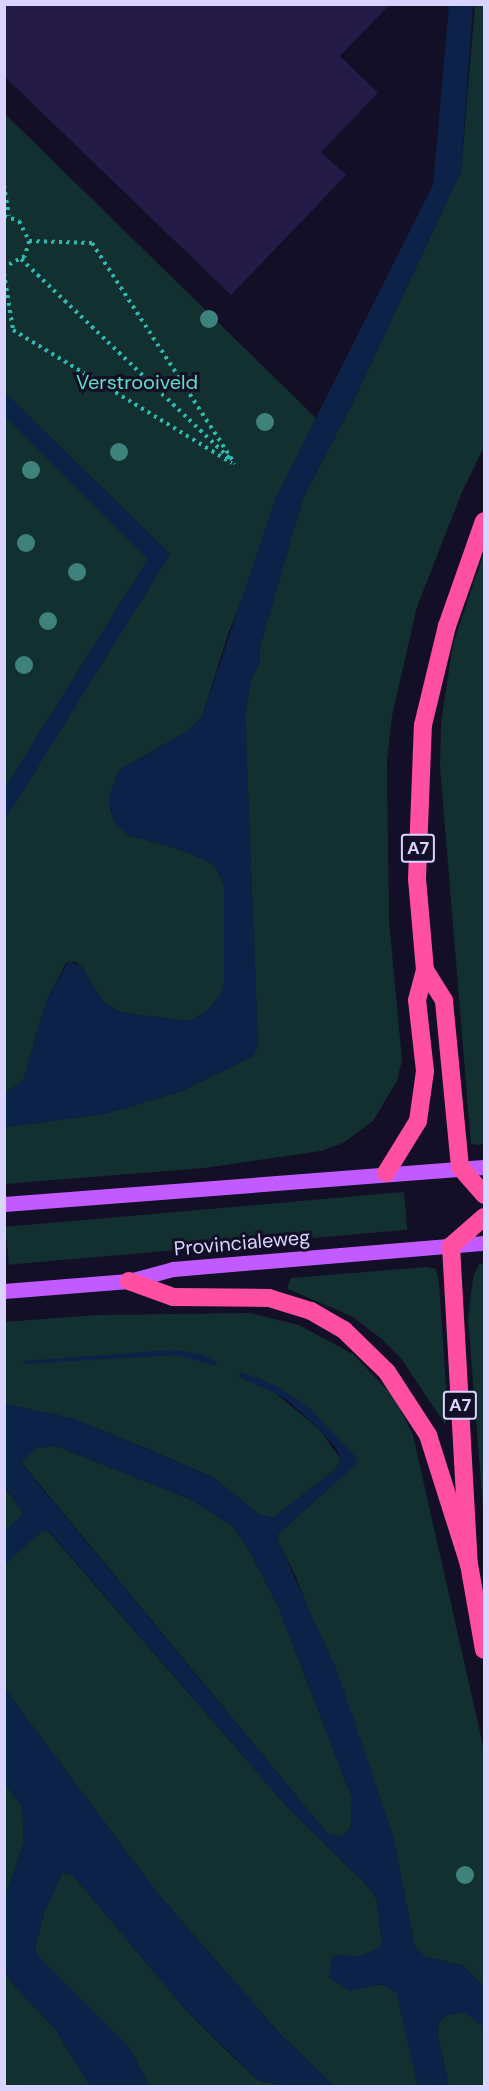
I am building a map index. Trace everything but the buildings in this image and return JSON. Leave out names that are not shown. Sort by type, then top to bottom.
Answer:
[{"type":"highway","name":"A7","points":[[386,1173],[418,1121],[425,1071],[417,1000],[425,970],[417,879],[423,725],[447,626],[484,521]]},
{"type":"highway","name":"A7","points":[[425,970],[444,1001],[460,1167]]},
{"type":"highway","points":[[460,1167],[484,1195]]},
{"type":"highway","points":[[451,1246],[484,1217]]},
{"type":"highway","name":"A7","points":[[451,1246],[469,1564],[484,1650]]},
{"type":"highway","points":[[129,1281],[173,1297],[269,1298],[311,1311],[344,1330],[387,1372],[428,1435],[469,1564]]},
{"type":"main road","points":[[4,1204],[460,1167],[484,1167]]},
{"type":"main road","name":"Provincialeweg","points":[[4,1291],[129,1281],[173,1269],[484,1243]]},
{"type":"path","points":[[4,185],[7,216],[25,226],[29,241],[21,259],[4,267]]},
{"type":"path","points":[[29,241],[93,243],[236,464]]},
{"type":"path","points":[[21,259],[236,464]]},
{"type":"path","points":[[4,273],[13,330],[236,464]]},
{"type":"green space","points":[[475,5],[484,5],[484,447],[462,492],[417,607],[392,716],[387,762],[389,921],[402,1060],[397,1081],[373,1121],[343,1143],[321,1151],[204,1168],[5,1184],[5,1127],[104,1114],[182,1091],[253,1056],[258,1045],[245,716],[251,680],[259,664],[260,646],[303,498],[352,404],[461,171]]},
{"type":"green space","name":"Verstrooiveld","points":[[5,114],[316,418],[228,634],[202,717],[188,731],[119,770],[110,809],[116,824],[128,835],[179,849],[210,862],[217,870],[224,884],[224,984],[220,996],[205,1013],[188,1021],[123,1013],[105,1004],[81,966],[76,962],[66,963],[46,1002],[23,1081],[5,1093],[4,820],[170,554],[5,393]]},
{"type":"green space","points":[[5,416],[148,559],[5,788]]},
{"type":"green space","points":[[484,552],[484,1144],[478,1145],[471,1144],[440,767],[441,722],[453,644]]},
{"type":"green space","points":[[404,1192],[407,1230],[9,1265],[6,1227]]},
{"type":"green space","points":[[484,1263],[484,1520],[468,1320],[473,1278],[479,1264]]},
{"type":"green space","points":[[427,1267],[436,1269],[439,1283],[448,1415],[445,1424],[400,1357],[383,1340],[353,1317],[288,1289],[291,1278]]},
{"type":"green space","points":[[250,1313],[299,1325],[353,1354],[394,1397],[413,1435],[484,1750],[484,1987],[462,1965],[425,1957],[415,1948],[393,1836],[296,1577],[278,1541],[278,1534],[356,1464],[356,1458],[310,1409],[255,1376],[319,1429],[340,1458],[337,1468],[273,1518],[258,1514],[214,1478],[155,1452],[74,1419],[5,1404],[4,1322],[95,1315]]},
{"type":"green space","points":[[56,1446],[190,1499],[231,1525],[247,1546],[278,1606],[352,1798],[351,1828],[346,1833],[340,1837],[327,1833],[21,1462],[36,1448]]},
{"type":"green space","points":[[4,1486],[24,1514],[5,1531],[4,1531]]},
{"type":"green space","points":[[43,1530],[48,1531],[290,1810],[367,1885],[377,1900],[382,1946],[361,1956],[337,1957],[373,1985],[387,1985],[397,1992],[418,2086],[334,2086],[279,2033],[158,1894],[5,1689],[5,1564]]},
{"type":"green space","points":[[5,1783],[22,1807],[24,1841],[5,1898]]},
{"type":"green space","points":[[63,1872],[73,1875],[184,2008],[226,2050],[259,2081],[286,2086],[149,2086],[129,2047],[38,1956],[35,1948],[44,1912]]},
{"type":"green space","points":[[4,1970],[12,1983],[56,2030],[90,2086],[5,2086]]},
{"type":"green space","points":[[469,2006],[484,2027],[484,2086],[449,2086],[437,2033],[439,2023],[445,2016]]},
{"type":"water","points":[[449,5],[473,5],[461,171],[352,404],[303,498],[260,646],[259,664],[251,680],[245,716],[258,1045],[253,1056],[182,1091],[104,1114],[5,1127],[5,1093],[23,1081],[46,1002],[68,962],[81,966],[105,1004],[123,1013],[188,1021],[205,1013],[220,996],[224,984],[224,884],[217,870],[210,862],[179,849],[128,835],[116,824],[108,800],[119,770],[188,731],[202,717],[276,497],[433,185]]},
{"type":"water","points":[[5,393],[170,554],[5,820],[5,788],[148,559],[5,416]]},
{"type":"water","points":[[173,1350],[202,1354],[215,1361],[217,1366],[177,1355],[24,1364],[23,1361]]},
{"type":"water","points":[[241,1372],[279,1387],[310,1409],[357,1458],[356,1464],[278,1534],[278,1541],[338,1673],[393,1836],[415,1948],[425,1957],[462,1965],[484,1987],[484,2027],[464,2012],[445,2016],[439,2023],[437,2033],[449,2086],[418,2086],[396,1992],[381,1984],[350,1991],[329,1977],[333,1955],[361,1956],[382,1946],[377,1900],[367,1885],[290,1810],[49,1531],[43,1530],[5,1564],[5,1531],[23,1514],[5,1486],[5,1404],[74,1419],[155,1452],[214,1478],[258,1514],[273,1518],[337,1468],[340,1458],[336,1448],[319,1429],[285,1398],[238,1376]],"holes":[[[56,1446],[190,1499],[231,1525],[247,1546],[278,1606],[352,1798],[351,1828],[340,1837],[327,1833],[21,1463],[36,1448]]]},
{"type":"water","points":[[5,1689],[158,1894],[279,2033],[334,2086],[286,2086],[259,2081],[184,2008],[73,1875],[63,1872],[44,1912],[35,1948],[38,1956],[129,2047],[149,2086],[90,2086],[56,2030],[12,1983],[5,1970],[5,1898],[24,1841],[22,1807],[5,1783]]}]
